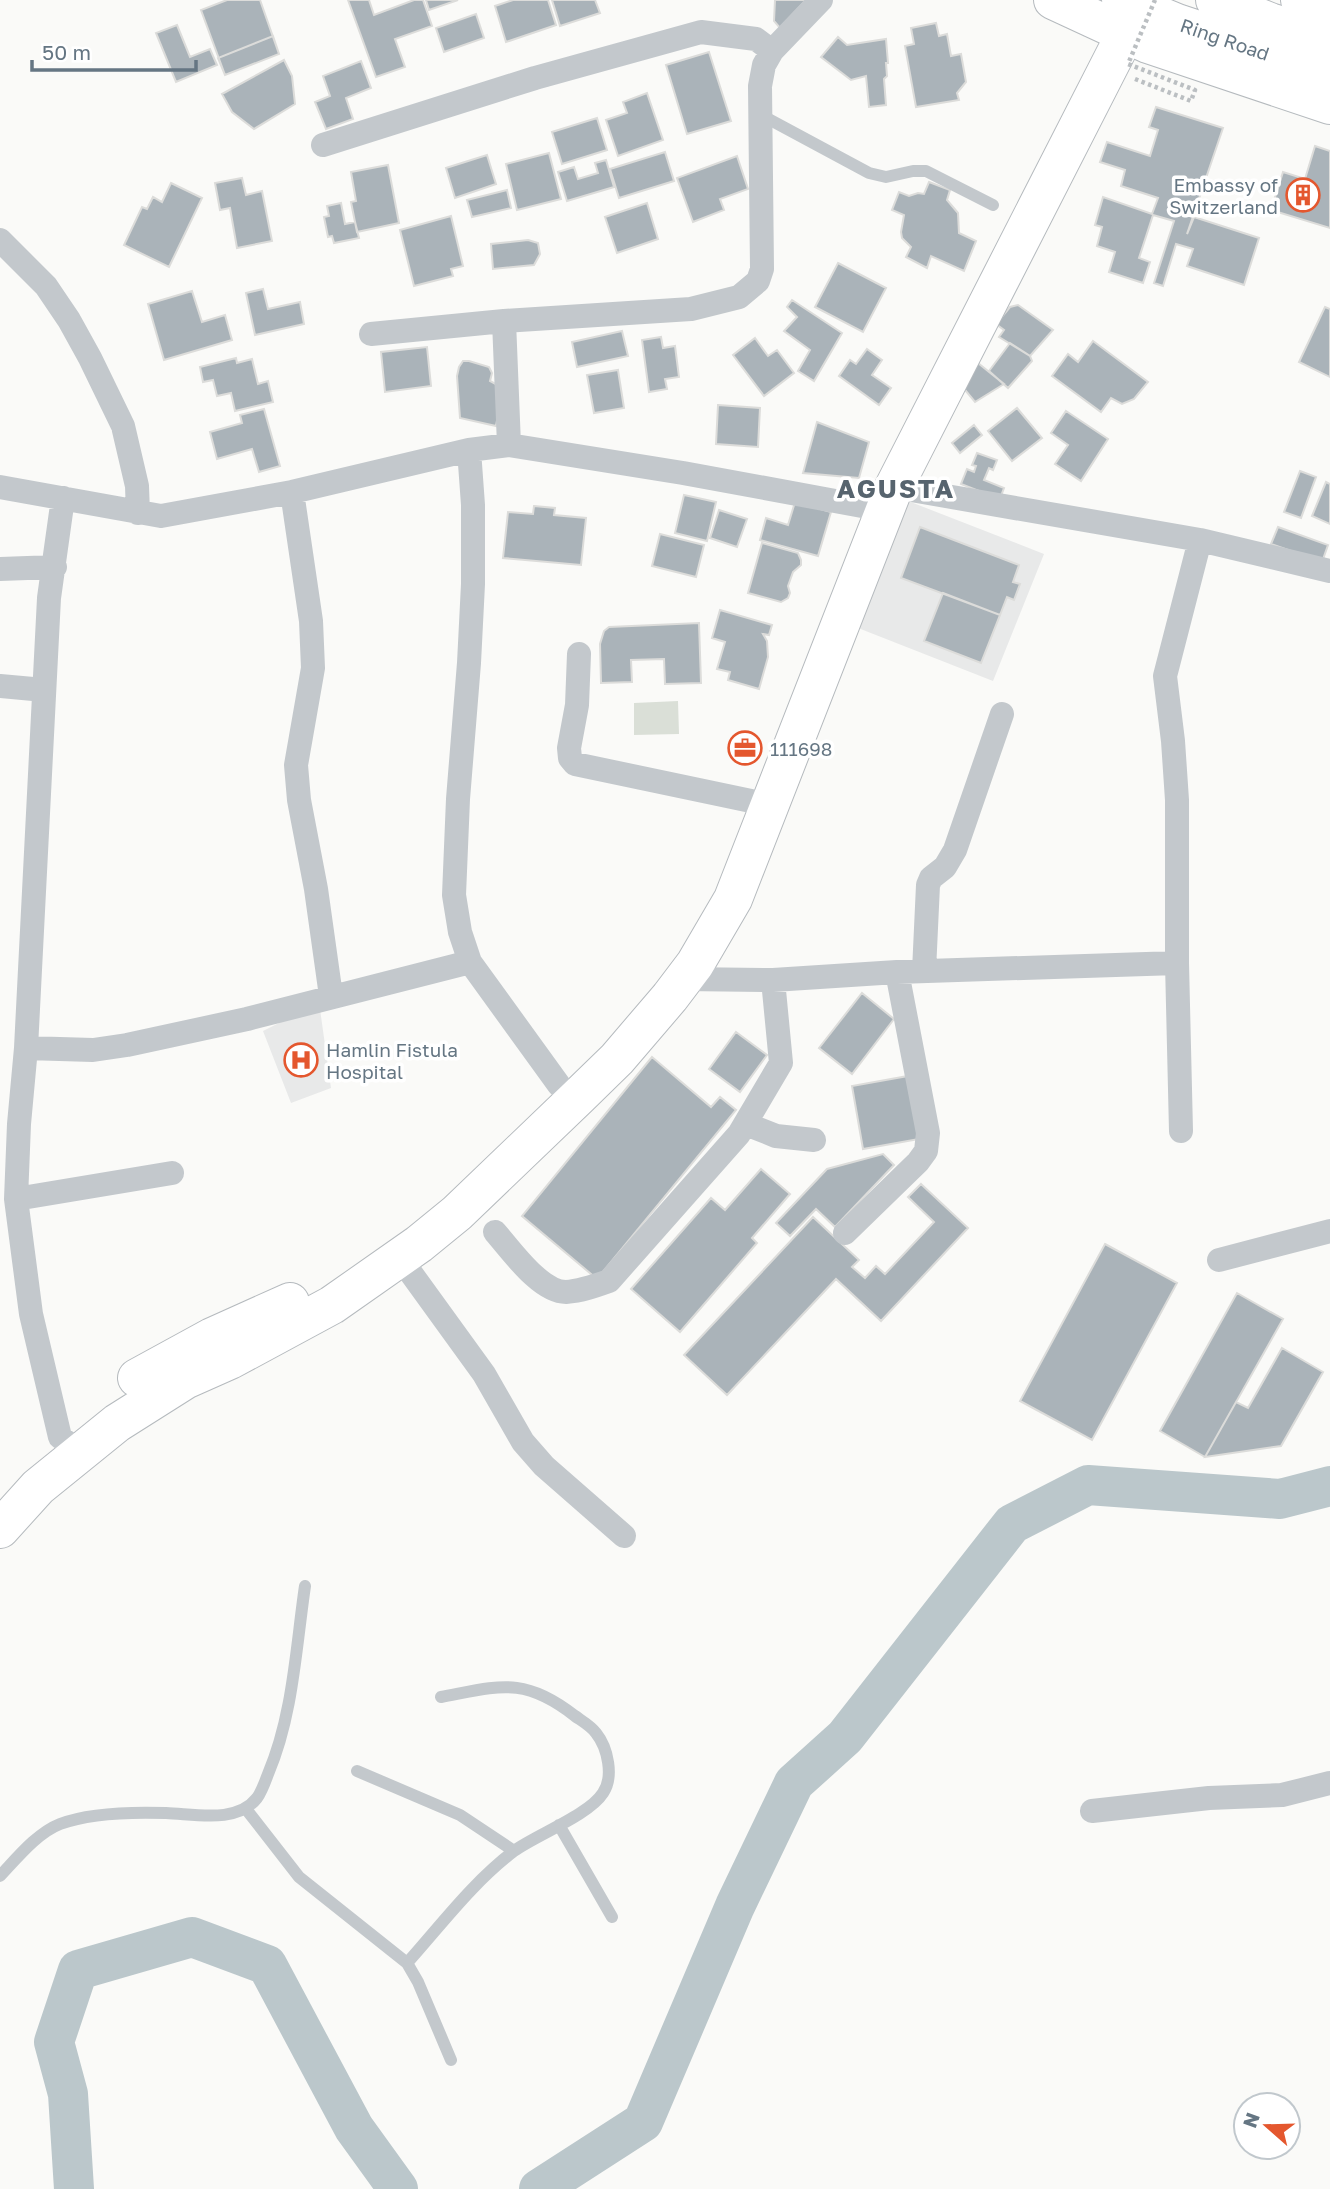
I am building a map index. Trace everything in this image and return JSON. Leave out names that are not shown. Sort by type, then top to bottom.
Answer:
[{"type":"main road","points":[[1053,0],[1120,22],[1178,56],[1330,105]]},
{"type":"main road","name":"Ring Road","points":[[1215,0],[1270,22],[1330,41]]},
{"type":"main road","points":[[1300,0],[1330,10]]},
{"type":"main road","points":[[0,1529],[38,1488],[98,1404],[145,1373],[255,1316],[320,1290],[359,1266],[418,1221],[479,1167],[632,1010],[675,958],[716,889],[751,801],[883,497],[971,310],[1120,22]]},
{"type":"main road","name":"Ring Road","points":[[1120,22],[1177,23],[1330,74]]},
{"type":"main road","points":[[0,1496],[35,1459],[70,1444],[332,1305],[400,1258],[457,1213],[617,1059],[695,964],[733,899],[883,497]]},
{"type":"street","points":[[371,334],[504,321],[691,309],[739,297],[758,281],[762,268],[760,86],[764,65],[772,51],[821,0]]},
{"type":"street","points":[[323,145],[535,78],[701,32],[757,39],[772,51]]},
{"type":"street","points":[[0,240],[46,286],[90,358],[123,426],[137,486],[138,513]]},
{"type":"street","points":[[504,321],[509,445]]},
{"type":"street","points":[[0,487],[161,516],[292,492],[469,450],[509,445],[683,473],[1200,540],[1330,572]]},
{"type":"street","points":[[469,450],[473,505],[473,584],[454,895],[460,932],[470,962],[558,1085]]},
{"type":"street","points":[[292,492],[311,621],[313,668],[296,765],[299,800],[316,889],[331,996]]},
{"type":"street","points":[[63,498],[49,598],[26,1048],[9,1125],[10,1186],[31,1314],[70,1444]]},
{"type":"street","points":[[1181,1131],[1177,800],[1174,741],[1165,676],[1200,540]]},
{"type":"street","points":[[0,569],[55,567]]},
{"type":"street","points":[[579,654],[577,705],[569,748],[570,758],[575,764],[751,801]]},
{"type":"street","points":[[0,686],[44,690]]},
{"type":"street","points":[[924,971],[928,885],[931,878],[945,867],[955,850],[1002,713]]},
{"type":"street","points":[[26,1048],[93,1050],[127,1045],[247,1019],[470,962]]},
{"type":"street","points":[[683,979],[773,980],[897,972],[1177,963]]},
{"type":"street","points":[[845,1233],[926,1151],[928,1133],[897,972]]},
{"type":"street","points":[[495,1232],[540,1282],[563,1292],[589,1288],[609,1281],[684,1199],[746,1124],[781,1063],[773,980]]},
{"type":"street","points":[[746,1124],[776,1136],[814,1140]]},
{"type":"street","points":[[10,1186],[172,1173]]},
{"type":"street","points":[[1219,1260],[1330,1231]]},
{"type":"street","points":[[400,1258],[484,1374],[523,1443],[544,1466],[624,1536]]},
{"type":"street","points":[[1092,1811],[1209,1798],[1282,1795],[1330,1783]]},
{"type":"lane","points":[[761,115],[869,173],[886,177],[926,171],[993,205]]},
{"type":"lane","points":[[0,1876],[48,1830],[62,1823],[111,1815],[166,1813],[205,1816],[246,1809],[259,1796],[277,1754],[289,1696],[305,1586]]},
{"type":"lane","points":[[407,1963],[481,1881],[514,1851],[579,1814],[603,1794],[608,1778],[603,1745],[595,1732],[560,1704],[528,1688],[495,1687],[441,1698]]},
{"type":"lane","points":[[356,1771],[460,1815],[514,1851]]},
{"type":"lane","points":[[246,1809],[299,1877],[407,1963],[418,1982],[451,2060]]},
{"type":"lane","points":[[559,1825],[612,1917]]},
{"type":"path","points":[[1135,79],[1191,101],[1195,90],[1128,64],[1155,0]]},
{"type":"shaded area","points":[[903,499],[1044,554],[993,681],[853,626]]},
{"type":"shaded area","points":[[678,701],[679,734],[634,735],[634,703]]},
{"type":"shaded area","name":"Hamlin Fistula Hospital","points":[[320,1009],[331,1088],[291,1103],[263,1031],[285,1020]]},
{"type":"building","points":[[227,0],[260,0],[279,54],[225,75],[201,10]]},
{"type":"building","points":[[348,0],[369,0],[374,15],[414,0],[423,0],[432,26],[395,39],[405,67],[376,77]]},
{"type":"building","points":[[426,0],[458,0],[429,10]]},
{"type":"building","points":[[513,0],[548,0],[556,25],[506,42],[495,6]]},
{"type":"building","points":[[552,0],[595,0],[600,13],[560,26]]},
{"type":"building","points":[[775,0],[806,0],[780,28],[774,21]]},
{"type":"building","points":[[476,14],[484,38],[444,52],[436,28]]},
{"type":"building","points":[[936,23],[939,36],[947,34],[951,56],[961,54],[966,82],[957,93],[959,100],[916,107],[905,46],[914,44],[911,28]]},
{"type":"building","points":[[177,25],[190,57],[210,49],[217,65],[176,82],[156,33]]},
{"type":"building","points":[[273,36],[279,54],[225,75],[218,58]]},
{"type":"building","points":[[838,37],[847,45],[886,39],[886,105],[869,107],[866,76],[851,80],[821,57]]},
{"type":"building","points":[[709,52],[731,121],[687,134],[666,65]]},
{"type":"building","points":[[284,60],[292,76],[295,104],[254,129],[232,112],[222,94]]},
{"type":"building","points":[[361,61],[371,88],[346,98],[353,119],[326,129],[315,102],[330,96],[323,76]]},
{"type":"building","points":[[647,93],[663,140],[618,156],[606,120],[627,113],[623,102]]},
{"type":"building","points":[[1156,107],[1223,128],[1187,234],[1194,217],[1259,238],[1244,285],[1187,266],[1193,249],[1176,244],[1163,286],[1154,283],[1174,221],[1153,215],[1139,258],[1150,262],[1143,283],[1109,272],[1115,252],[1097,246],[1102,227],[1095,225],[1103,197],[1152,214],[1158,198],[1121,186],[1125,170],[1100,162],[1107,142],[1150,156],[1158,130],[1149,127]]},
{"type":"building","points":[[597,118],[607,150],[562,164],[552,132]]},
{"type":"building","name":"Embassy of Switzerland","points":[[1315,146],[1330,151],[1330,228],[1271,210],[1283,172],[1305,179]]},
{"type":"building","points":[[665,152],[674,181],[619,198],[610,169]]},
{"type":"building","points":[[549,153],[561,199],[517,210],[506,164]]},
{"type":"building","points":[[487,155],[496,184],[455,198],[446,168]]},
{"type":"building","points":[[737,156],[748,189],[720,199],[724,210],[693,222],[677,178]]},
{"type":"building","points":[[606,160],[614,187],[567,201],[558,172],[574,167],[578,179],[598,173],[595,163]]},
{"type":"building","points":[[388,165],[399,223],[357,232],[351,202],[356,201],[351,172]]},
{"type":"building","points":[[242,178],[246,195],[262,191],[272,241],[237,248],[230,208],[220,210],[215,183]]},
{"type":"building","points":[[929,182],[950,190],[947,200],[958,213],[959,233],[976,241],[964,271],[931,256],[927,268],[906,257],[911,247],[902,238],[904,215],[892,210],[899,192],[909,196],[924,194]]},
{"type":"building","points":[[171,183],[202,198],[169,267],[124,245],[142,207],[147,209],[153,197],[162,202]]},
{"type":"building","points":[[507,190],[511,208],[472,217],[467,200]]},
{"type":"building","points":[[341,203],[345,224],[355,222],[359,238],[334,243],[332,236],[328,237],[324,217],[329,216],[327,206]]},
{"type":"building","points":[[647,203],[658,239],[617,253],[605,217]]},
{"type":"building","points":[[451,216],[463,266],[451,269],[453,276],[414,286],[400,230]]},
{"type":"building","points":[[528,240],[538,243],[540,254],[534,265],[493,269],[491,244]]},
{"type":"building","points":[[838,263],[886,288],[863,332],[815,307]]},
{"type":"building","points":[[263,289],[268,309],[300,302],[304,324],[255,335],[246,293]]},
{"type":"building","points":[[192,291],[202,322],[225,315],[232,340],[164,360],[148,304]]},
{"type":"building","points":[[792,300],[842,333],[814,381],[798,371],[810,350],[784,331],[797,317],[787,307]]},
{"type":"building","points":[[1018,305],[1053,330],[1030,356],[999,337],[1004,330],[996,324],[1010,307]]},
{"type":"building","points":[[1325,307],[1330,309],[1330,377],[1299,362]]},
{"type":"building","points":[[622,331],[628,356],[577,367],[572,342]]},
{"type":"building","points":[[661,337],[663,348],[675,346],[679,377],[665,379],[667,389],[649,392],[642,340]]},
{"type":"building","points":[[755,338],[768,356],[777,350],[794,373],[764,396],[733,355]]},
{"type":"building","points":[[1093,341],[1148,382],[1134,399],[1122,404],[1111,398],[1101,412],[1052,376],[1068,354],[1078,362]]},
{"type":"building","points":[[1010,343],[1030,356],[1032,361],[1008,388],[989,371]]},
{"type":"building","points":[[427,347],[431,386],[385,392],[381,352]]},
{"type":"building","points":[[867,349],[882,360],[872,375],[891,388],[879,405],[839,376],[850,360],[856,364]]},
{"type":"building","points":[[236,358],[237,363],[252,359],[258,384],[268,381],[273,402],[235,411],[231,393],[217,396],[213,380],[203,382],[200,367]]},
{"type":"building","points":[[973,359],[1004,384],[975,402],[961,385]]},
{"type":"building","points":[[463,361],[489,367],[492,373],[490,381],[503,388],[496,426],[460,418],[457,376]]},
{"type":"building","points":[[618,370],[624,408],[594,413],[587,375]]},
{"type":"building","points":[[718,405],[760,408],[758,447],[716,444]]},
{"type":"building","points":[[1017,408],[1042,438],[1012,461],[988,431]]},
{"type":"building","points":[[264,409],[280,466],[259,472],[252,449],[217,459],[210,432],[242,423],[240,415]]},
{"type":"building","points":[[1066,411],[1108,439],[1081,481],[1055,464],[1068,445],[1051,433]]},
{"type":"building","points":[[817,422],[869,442],[859,478],[803,473]]},
{"type":"building","points":[[974,425],[982,435],[960,453],[952,443]]},
{"type":"building","points":[[977,453],[997,460],[993,470],[989,468],[984,480],[1004,488],[1001,496],[989,495],[961,484],[967,469],[974,472],[976,466],[972,465]]},
{"type":"building","points":[[1300,471],[1316,477],[1301,518],[1284,512]]},
{"type":"building","points":[[1326,482],[1330,484],[1330,524],[1312,516]]},
{"type":"building","points":[[684,495],[716,502],[707,541],[675,533]]},
{"type":"building","points":[[795,502],[831,512],[818,556],[760,540],[766,518],[788,525]]},
{"type":"building","points":[[534,506],[555,508],[554,515],[586,518],[581,565],[503,558],[508,512],[533,514]]},
{"type":"building","points":[[719,510],[747,519],[737,547],[710,538]]},
{"type":"building","points":[[920,527],[1019,565],[1013,582],[1020,584],[1014,600],[1007,597],[1000,615],[901,578]]},
{"type":"building","points":[[1278,527],[1328,545],[1322,562],[1271,544]]},
{"type":"building","points":[[660,534],[704,545],[696,577],[652,566]]},
{"type":"building","points":[[762,543],[798,553],[801,560],[801,565],[793,572],[788,586],[788,598],[781,602],[748,593]]},
{"type":"building","points":[[943,593],[1000,615],[981,663],[924,641]]},
{"type":"building","points":[[720,610],[772,625],[769,635],[763,634],[767,641],[768,657],[759,689],[728,680],[730,672],[717,669],[725,642],[712,638]]},
{"type":"building","points":[[699,623],[701,683],[665,684],[664,659],[631,660],[632,682],[601,683],[600,644],[604,631],[609,627]]},
{"type":"building","points":[[862,993],[894,1019],[852,1074],[819,1048]]},
{"type":"building","points":[[736,1032],[767,1055],[740,1092],[709,1069]]},
{"type":"building","points":[[652,1057],[711,1107],[720,1097],[736,1110],[597,1279],[522,1216]]},
{"type":"building","points":[[908,1076],[919,1139],[863,1149],[852,1086]]},
{"type":"building","points":[[883,1154],[894,1165],[835,1227],[816,1209],[790,1236],[776,1223],[827,1169]]},
{"type":"building","points":[[761,1169],[790,1194],[752,1238],[757,1243],[680,1332],[631,1289],[711,1198],[725,1210]]},
{"type":"building","points":[[921,1184],[968,1228],[881,1321],[836,1279],[727,1395],[684,1355],[813,1217],[859,1260],[852,1267],[865,1278],[876,1266],[885,1274],[934,1222],[908,1197]]},
{"type":"building","points":[[1105,1244],[1177,1283],[1092,1440],[1020,1401]]},
{"type":"building","points":[[1237,1293],[1283,1319],[1205,1457],[1160,1431]]},
{"type":"building","points":[[1282,1348],[1323,1372],[1281,1446],[1205,1457],[1236,1402],[1248,1408]]},
{"type":"waterway","points":[[539,2189],[643,2122],[735,1906],[794,1783],[845,1737],[1012,1524],[1088,1485],[1280,1499],[1330,1486]]},
{"type":"waterway","points":[[74,2189],[68,2094],[54,2042],[78,1970],[192,1937],[267,1965],[354,2128],[398,2189]]},
{"type":"place","name":"Embassy of Switzerland","points":[[1303,195]]},
{"type":"place","name":"111698","points":[[745,748]]},
{"type":"place","name":"Hamlin Fistula Hospital","points":[[301,1060]]},
{"type":"district","name":"AGUSTA","points":[[896,488]]}]
